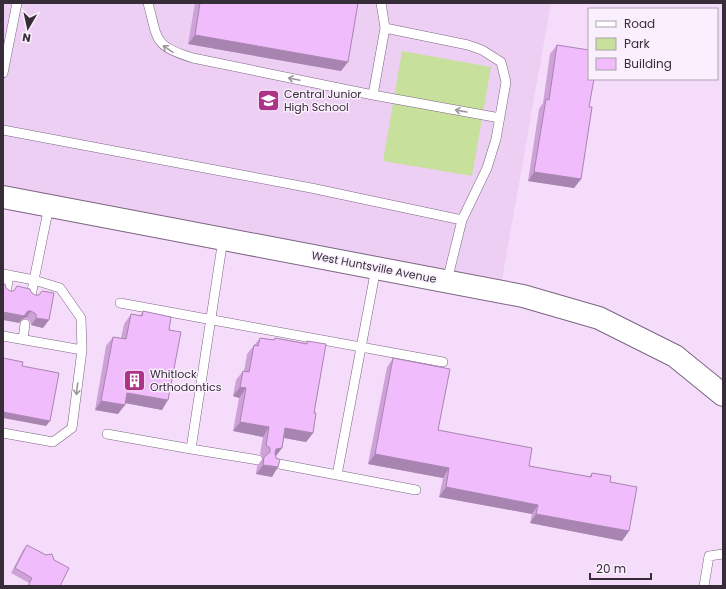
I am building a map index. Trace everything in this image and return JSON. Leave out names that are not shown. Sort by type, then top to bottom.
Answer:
[{"type":"main road","name":"West Huntsville Avenue","points":[[3,197],[523,296],[600,318],[675,356],[723,395]]},
{"type":"lane","points":[[3,73],[17,3]]},
{"type":"lane","points":[[148,3],[158,42],[172,52],[193,58],[373,95],[500,118]]},
{"type":"lane","points":[[373,95],[385,28],[381,3]]},
{"type":"lane","points":[[385,28],[468,45],[482,50],[500,62],[506,82],[500,118],[487,168],[462,220],[447,281]]},
{"type":"lane","points":[[3,130],[311,188],[462,220]]},
{"type":"lane","points":[[30,297],[49,206]]},
{"type":"lane","points":[[191,448],[223,239]]},
{"type":"lane","points":[[337,476],[376,268]]},
{"type":"lane","points":[[3,433],[53,442],[72,428],[82,350],[81,318],[60,288],[34,280],[6,275],[6,293]]},
{"type":"lane","points":[[120,303],[443,362]]},
{"type":"lane","points":[[23,339],[25,324]]},
{"type":"lane","points":[[3,336],[82,350]]},
{"type":"lane","points":[[107,434],[258,460]]},
{"type":"lane","points":[[274,463],[416,490]]},
{"type":"lane","points":[[704,586],[709,556],[723,554]]},
{"type":"shaded area","name":"Central Junior High School","points":[[3,3],[551,3],[500,291],[3,197]]},
{"type":"green space","points":[[402,51],[491,67],[472,176],[383,161]]},
{"type":"building","points":[[200,3],[358,3],[348,62],[195,35]]},
{"type":"building","points":[[557,45],[588,50],[588,80],[594,80],[589,107],[592,107],[581,179],[534,172],[546,99],[549,100]]},
{"type":"building","points":[[3,284],[5,284],[6,288],[10,291],[14,291],[17,286],[30,289],[35,295],[39,295],[42,291],[54,293],[49,320],[36,318],[36,314],[31,311],[28,311],[24,316],[3,312]]},
{"type":"building","name":"Whitlock Orthodontics","points":[[143,311],[171,317],[169,330],[181,332],[168,400],[127,393],[125,405],[101,401],[113,337],[126,339],[131,314],[142,316]]},
{"type":"building","points":[[260,338],[274,340],[275,338],[307,344],[307,341],[326,344],[314,413],[316,413],[313,433],[285,428],[282,448],[276,449],[275,453],[276,458],[280,460],[278,467],[263,465],[264,457],[270,452],[270,448],[266,445],[269,427],[240,422],[246,388],[240,387],[243,371],[249,372],[254,345],[258,346]]},
{"type":"building","points":[[3,358],[23,362],[22,366],[59,373],[50,421],[3,412]]},
{"type":"building","points":[[393,358],[450,369],[438,430],[532,448],[529,466],[591,477],[592,473],[611,476],[610,482],[637,487],[629,531],[536,514],[538,505],[446,487],[449,468],[375,454]]},
{"type":"building","points":[[27,545],[46,555],[52,554],[54,560],[69,568],[60,586],[28,586],[32,578],[15,568]]},
{"type":"place","name":"Central Junior High School","points":[[268,100]]},
{"type":"place","name":"Whitlock Orthodontics","points":[[134,380]]}]
